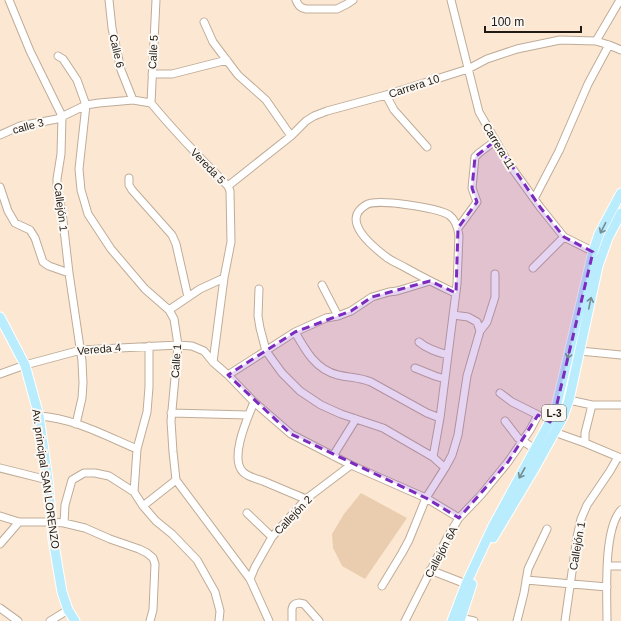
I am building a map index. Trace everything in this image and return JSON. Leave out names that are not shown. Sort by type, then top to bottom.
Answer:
[{"type":"main road","name":"L-3","points":[[457,620],[466,584],[493,526],[555,412],[593,252],[599,234],[621,193]]},
{"type":"main road","name":"L-3","points":[[457,620],[491,541],[563,417],[569,400],[598,266],[608,238],[621,213]]},
{"type":"main road","name":"Av. principal SAN LORENZO","points":[[0,317],[25,365],[39,416],[48,480],[53,539],[62,592],[68,610],[75,621]]},
{"type":"street","name":"Callejón 1","points":[[9,0],[60,118],[61,154],[57,187],[62,212],[82,361],[82,398],[76,424]]},
{"type":"street","name":"Calle 6","points":[[109,0],[112,28],[121,70],[133,100]]},
{"type":"street","name":"Calle 5","points":[[151,103],[156,0]]},
{"type":"street","points":[[296,0],[301,8],[306,9],[337,9],[353,0]]},
{"type":"street","name":"Carrera 11","points":[[451,0],[479,112],[495,141],[509,164],[534,199],[564,237],[602,255]]},
{"type":"street","points":[[596,41],[620,0]]},
{"type":"street","points":[[204,22],[213,42],[238,75],[266,100],[291,136]]},
{"type":"street","name":"Carrera 10","points":[[228,186],[291,136],[306,121],[327,111],[386,95],[468,69],[487,59],[517,49],[560,40],[596,41],[621,50]]},
{"type":"street","points":[[534,199],[559,150],[588,84],[610,45]]},
{"type":"street","points":[[58,56],[63,60],[77,80],[86,105],[79,169],[81,190],[88,214],[111,249],[144,289],[169,310],[200,289],[224,278]]},
{"type":"street","points":[[152,74],[172,74],[227,60]]},
{"type":"street","points":[[386,95],[394,110],[427,147]]},
{"type":"street","points":[[60,118],[86,105],[133,100],[151,103]]},
{"type":"street","name":"Vereda 5","points":[[151,103],[184,142],[228,186],[230,191],[231,242],[224,278],[213,362]]},
{"type":"street","name":"calle 3","points":[[0,135],[20,126],[60,118]]},
{"type":"street","points":[[458,228],[477,202],[472,188],[475,157],[478,153],[495,141]]},
{"type":"street","points":[[129,178],[129,184],[132,190],[172,236],[176,244],[188,297]]},
{"type":"street","points":[[0,187],[8,211],[15,223],[30,230],[35,238],[43,262],[49,266],[69,273]]},
{"type":"street","points":[[433,457],[440,418],[457,284],[458,228],[455,221],[449,215],[442,212],[387,202],[371,202],[365,205],[358,213],[356,224],[366,240],[386,257],[455,293]]},
{"type":"street","points":[[533,268],[564,237]]},
{"type":"street","points":[[382,586],[409,540],[426,498],[452,455],[458,435],[467,376],[480,331],[487,322],[495,297],[495,274]]},
{"type":"street","points":[[228,375],[295,332],[326,318],[338,316],[351,311],[372,297],[430,281]]},
{"type":"street","points":[[322,285],[338,316]]},
{"type":"street","points":[[259,289],[259,322],[266,351],[282,373],[300,391],[321,405],[341,414],[383,428],[433,457],[445,468]]},
{"type":"street","name":"Calle 1","points":[[169,310],[174,319],[178,345],[171,413],[176,480]]},
{"type":"street","points":[[453,315],[468,317],[477,322],[480,331]]},
{"type":"street","points":[[295,332],[313,360],[324,369],[337,375],[362,378],[372,382],[427,413],[440,418]]},
{"type":"street","points":[[419,342],[429,349],[448,355]]},
{"type":"street","points":[[134,492],[137,449],[147,412],[149,387],[149,346]]},
{"type":"street","name":"Vereda 4","points":[[0,374],[25,365],[81,350],[149,346],[192,346],[204,351],[213,362],[254,402],[291,434],[333,456]]},
{"type":"street","points":[[580,352],[621,356]]},
{"type":"street","points":[[416,368],[431,375],[445,379]]},
{"type":"street","points":[[500,393],[512,402],[550,422]]},
{"type":"street","points":[[569,400],[592,405],[621,405]]},
{"type":"street","points":[[254,402],[240,439],[238,453],[239,464],[243,472],[306,499]]},
{"type":"street","points":[[585,443],[585,433],[592,405]]},
{"type":"street","points":[[171,413],[248,415]]},
{"type":"street","points":[[460,518],[482,495],[508,462],[530,430],[538,415]]},
{"type":"street","points":[[39,416],[63,419],[137,449]]},
{"type":"street","points":[[333,456],[356,419]]},
{"type":"street","points":[[505,421],[514,434],[535,449]]},
{"type":"street","points":[[554,432],[620,457]]},
{"type":"street","name":"Callejón 6A","points":[[333,456],[426,498],[460,518],[447,538],[405,621]]},
{"type":"street","name":"Callejón 1","points":[[565,621],[581,519],[587,505],[620,457]]},
{"type":"street","name":"Callejón 2","points":[[250,579],[272,537],[306,499],[351,465]]},
{"type":"street","points":[[0,468],[48,480]]},
{"type":"street","points":[[64,523],[65,505],[72,480],[84,473],[95,473],[109,476],[134,492],[143,506],[156,521],[172,534],[197,560],[215,592],[220,611],[219,621]]},
{"type":"street","points":[[143,506],[176,480],[250,579],[268,621]]},
{"type":"street","points":[[607,621],[606,587],[610,539],[614,523],[618,513],[621,510]]},
{"type":"street","points":[[247,513],[272,537]]},
{"type":"street","points":[[0,516],[19,522],[64,523],[85,528],[147,553],[153,558],[155,564],[153,610],[150,621]]},
{"type":"street","points":[[0,544],[19,522]]},
{"type":"street","points":[[517,621],[528,569],[547,529]]},
{"type":"street","points":[[607,566],[621,566]]},
{"type":"street","points":[[430,570],[466,584]]},
{"type":"street","points":[[526,580],[606,587]]},
{"type":"street","points":[[292,621],[293,606],[299,603],[304,604],[318,621]]},
{"type":"street","points":[[0,608],[18,621]]},
{"type":"street","points":[[50,621],[68,610]]},
{"type":"street","points":[[457,620],[474,621]]},
{"type":"highlighted area","points":[[495,141],[540,207],[564,237],[593,252],[555,412],[550,422],[538,415],[508,462],[459,518],[426,498],[291,434],[228,375],[295,332],[351,311],[372,297],[430,281],[456,293],[458,228],[477,202],[472,188],[475,157]]},
{"type":"shaded area","points":[[361,493],[407,518],[365,579],[342,566],[333,548],[332,534],[344,514]]}]
